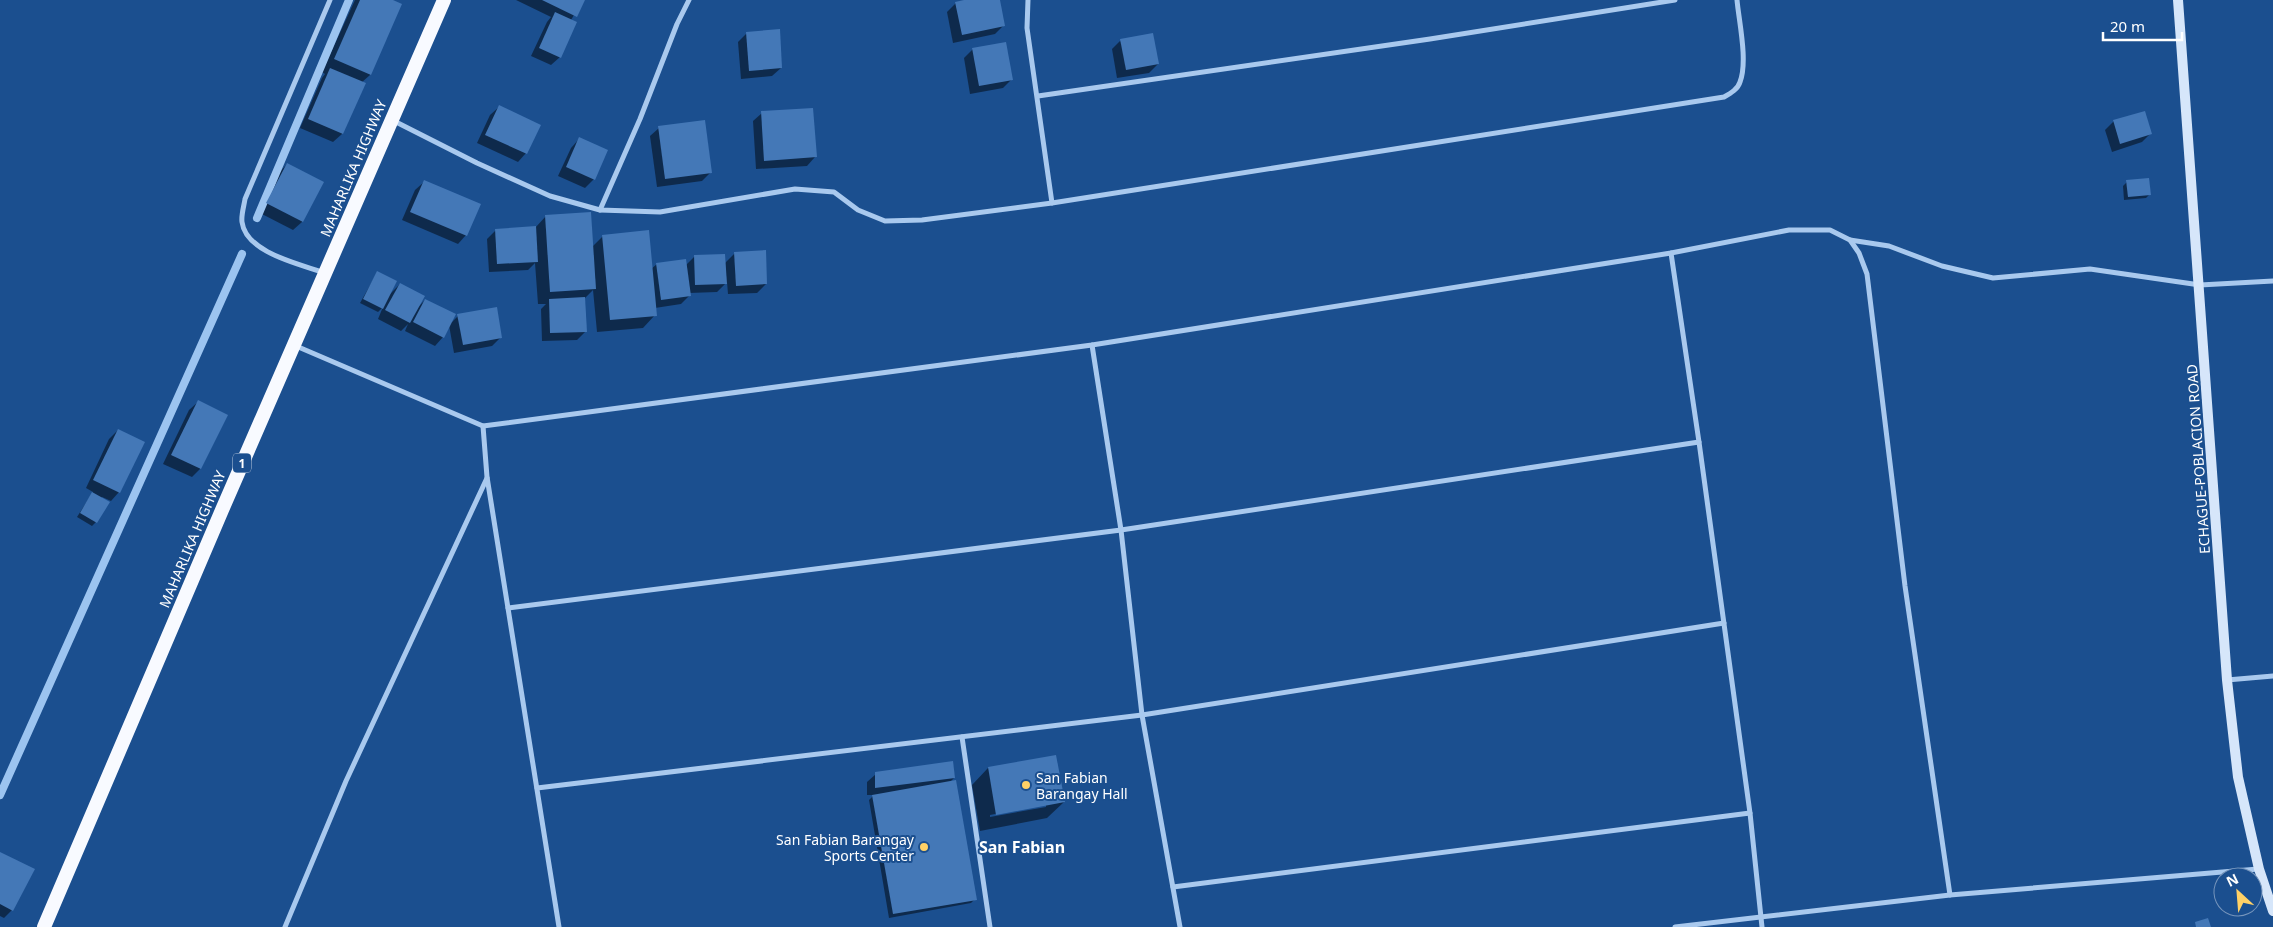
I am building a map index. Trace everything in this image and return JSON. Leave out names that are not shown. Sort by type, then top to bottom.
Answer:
[{"type":"highway","name":"MAHARLIKA HIGHWAY","points":[[44,927],[293,345],[444,0]]},
{"type":"main road","name":"ECHAGUE-POBLACION ROAD","points":[[2178,0],[2228,680],[2238,777],[2259,867]]},
{"type":"main road","name":"ECHAGUE-POBLACION ROAD","points":[[2263,880],[2273,911]]},
{"type":"street","points":[[326,273],[272,254],[258,246],[247,236],[242,222],[245,199],[330,0]]},
{"type":"street","points":[[600,210],[640,119],[677,24],[689,0]]},
{"type":"street","points":[[1028,0],[1027,28],[1052,203]]},
{"type":"street","points":[[1038,96],[1420,41],[1675,0]]},
{"type":"street","points":[[391,120],[477,163],[550,196],[600,210],[660,212],[795,189],[834,192],[858,210],[884,221],[922,220],[1052,203],[1724,97],[1734,92],[1740,82],[1743,66],[1737,0]]},
{"type":"street","points":[[293,345],[484,426],[1092,345],[1671,253],[1789,230],[1830,230],[1850,240],[1888,246],[1942,266],[1993,278],[2090,269],[2200,285],[2273,281]]},
{"type":"street","points":[[1850,240],[1859,254],[1867,274],[1905,586],[1950,895]]},
{"type":"street","points":[[1671,253],[1700,442],[1750,813],[1762,927]]},
{"type":"street","points":[[1092,345],[1121,530],[1142,715],[1180,927]]},
{"type":"street","points":[[484,426],[488,477],[559,927]]},
{"type":"street","points":[[508,608],[1121,530],[1700,442]]},
{"type":"street","points":[[285,927],[346,781],[488,477]]},
{"type":"street","points":[[537,788],[1142,715],[1724,623]]},
{"type":"street","points":[[2228,680],[2273,676]]},
{"type":"street","points":[[962,737],[990,927]]},
{"type":"street","points":[[1173,887],[1750,813]]},
{"type":"street","points":[[1675,927],[1950,895],[2213,872]]},
{"type":"building","points":[[360,0],[393,0],[402,4],[371,75],[334,59]]},
{"type":"building","points":[[542,0],[585,0],[577,17]]},
{"type":"building","points":[[964,0],[1000,0],[1005,26],[962,35],[955,2]]},
{"type":"building","points":[[555,12],[577,22],[561,58],[539,48]]},
{"type":"building","points":[[780,29],[782,68],[749,71],[746,32]]},
{"type":"building","points":[[1153,33],[1159,64],[1126,70],[1120,39]]},
{"type":"building","points":[[1006,42],[1013,80],[979,86],[972,48]]},
{"type":"building","points":[[330,68],[366,83],[343,134],[308,119]]},
{"type":"building","points":[[499,105],[541,125],[527,154],[485,135]]},
{"type":"building","points":[[813,108],[817,157],[764,161],[761,111]]},
{"type":"building","points":[[2145,111],[2152,134],[2120,144],[2113,120]]},
{"type":"building","points":[[705,120],[712,173],[665,179],[658,126]]},
{"type":"building","points":[[579,137],[608,150],[595,180],[566,167]]},
{"type":"building","points":[[287,163],[324,182],[303,222],[266,203]]},
{"type":"building","points":[[2149,178],[2151,195],[2128,197],[2126,180]]},
{"type":"building","points":[[424,180],[481,204],[467,236],[410,212]]},
{"type":"building","points":[[591,212],[596,289],[550,292],[545,215]]},
{"type":"building","points":[[536,226],[538,262],[497,264],[495,229]]},
{"type":"building","points":[[649,230],[657,316],[610,320],[602,235]]},
{"type":"building","points":[[766,250],[767,284],[736,286],[734,252]]},
{"type":"building","points":[[725,254],[727,284],[695,285],[694,255]]},
{"type":"building","points":[[686,259],[691,296],[661,300],[656,263]]},
{"type":"building","points":[[377,271],[397,281],[383,309],[363,299]]},
{"type":"building","points":[[400,283],[425,296],[410,323],[385,310]]},
{"type":"building","points":[[585,297],[587,332],[550,333],[549,299]]},
{"type":"building","points":[[425,299],[456,314],[444,338],[413,322]]},
{"type":"building","points":[[497,307],[502,338],[463,345],[457,314]]},
{"type":"building","points":[[198,400],[228,415],[201,469],[171,455]]},
{"type":"building","points":[[118,429],[145,442],[120,493],[93,480]]},
{"type":"building","points":[[92,492],[110,502],[97,523],[80,513]]},
{"type":"building","name":"San Fabian Barangay Hall","points":[[1056,755],[1065,802],[996,815],[988,767]]},
{"type":"building","points":[[953,761],[955,778],[875,788],[875,772]]},
{"type":"building","name":"San Fabian Barangay Sports Center","points":[[956,780],[977,900],[893,914],[872,795]]},
{"type":"building","points":[[0,852],[35,869],[13,911],[0,904]]},
{"type":"building","points":[[2208,918],[2211,927],[2196,927],[2195,922]]},
{"type":"waterway","points":[[257,218],[349,0]]},
{"type":"waterway","points":[[0,795],[242,254]]},
{"type":"place","name":"San Fabian Barangay Hall","points":[[1026,785]]},
{"type":"place","name":"San Fabian Barangay Sports Center","points":[[924,847]]},
{"type":"district","name":"San Fabian","points":[[1022,847]]}]
